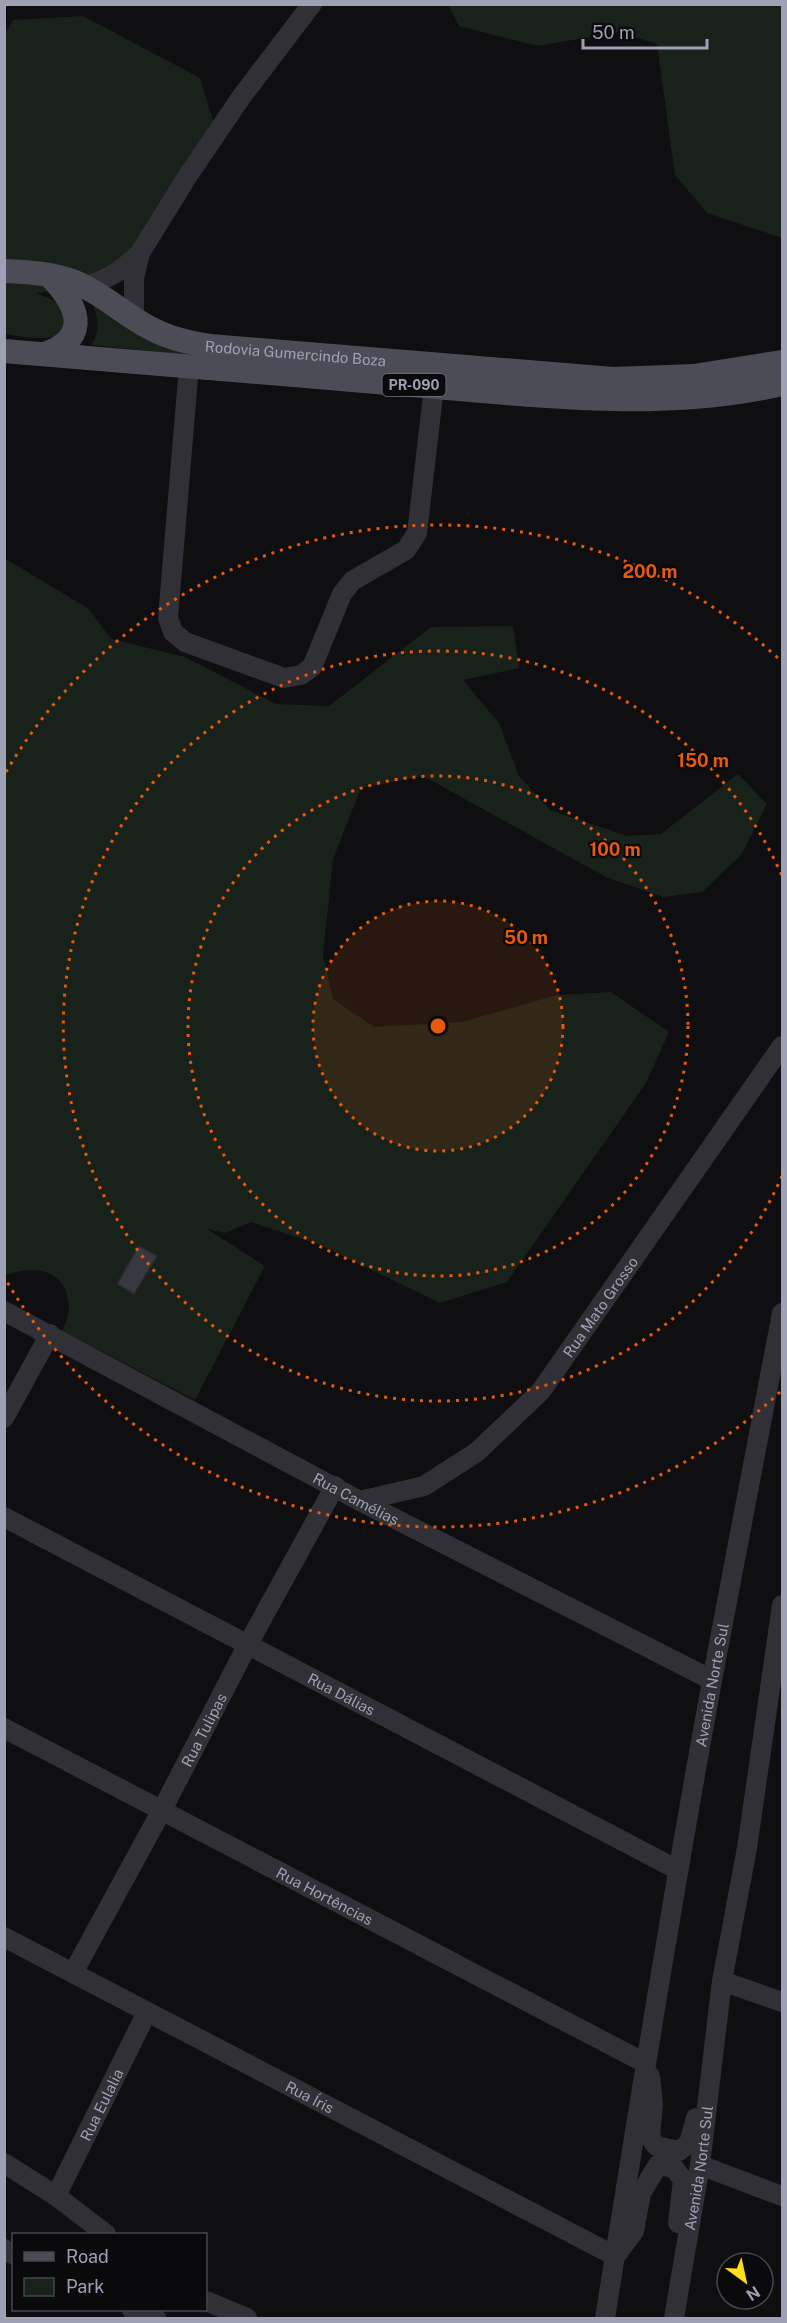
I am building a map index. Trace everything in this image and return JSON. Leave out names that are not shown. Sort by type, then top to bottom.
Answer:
[{"type":"main road","name":"Rodovia Gumercindo Boza","points":[[4,271],[49,275],[84,287],[170,337],[210,346],[624,379],[694,376],[783,362]]},
{"type":"main road","points":[[45,354],[61,348],[72,337],[75,322],[73,307],[66,293],[49,275]]},
{"type":"main road","name":"Rodovia Gumercindo Boza","points":[[4,351],[573,398],[636,400],[712,396],[783,384]]},
{"type":"street","points":[[84,287],[107,279],[124,268],[140,253],[176,193],[236,105],[312,4]]},
{"type":"street","points":[[134,318],[134,278],[140,253]]},
{"type":"street","points":[[189,366],[168,618],[173,632],[185,642],[284,678],[301,675],[312,667],[342,594],[352,581],[406,550],[417,532],[434,387]]},
{"type":"street","name":"Rua Mato Grosso","points":[[360,1501],[424,1486],[477,1452],[541,1391],[783,1046]]},
{"type":"street","name":"Rua Camélias","points":[[4,1311],[360,1501],[712,1680]]},
{"type":"street","name":"Avenida Norte Sul","points":[[605,2319],[678,1870],[783,1312]]},
{"type":"street","points":[[4,1418],[50,1334]]},
{"type":"street","name":"Rua Tulipas","points":[[73,1973],[335,1486]]},
{"type":"street","name":"Rua Dálias","points":[[4,1517],[678,1870]]},
{"type":"street","name":"Avenida Norte Sul","points":[[674,2319],[700,2165],[722,1981],[747,1848],[783,1605]]},
{"type":"street","name":"Rua Hortências","points":[[4,1728],[646,2061]]},
{"type":"street","name":"Rua Íris","points":[[4,1937],[615,2256]]},
{"type":"street","points":[[722,1981],[783,2002]]},
{"type":"street","name":"Rua Eulalia","points":[[56,2196],[147,2012]]},
{"type":"street","name":"Avenida Norte Sul","points":[[646,2061],[653,2086],[650,2137],[656,2146],[679,2151],[689,2143],[712,2068]]},
{"type":"street","points":[[4,2163],[56,2196],[103,2233]]},
{"type":"street","name":"Avenida Norte Sul","points":[[615,2256],[634,2231],[641,2193],[658,2165],[674,2168],[683,2180],[678,2223],[683,2268]]},
{"type":"street","points":[[700,2165],[783,2196]]},
{"type":"street","points":[[207,2301],[247,2319]]},
{"type":"street","points":[[135,2311],[156,2319]]},
{"type":"green space","points":[[448,5],[782,5],[782,238],[707,213],[675,175],[657,44],[619,32],[538,46],[459,26]]},
{"type":"green space","points":[[83,16],[200,78],[214,124],[150,241],[112,276],[65,290],[36,293],[52,300],[60,307],[64,322],[60,332],[51,337],[40,338],[5,334],[5,34],[13,20]]},
{"type":"green space","points":[[92,303],[197,356],[92,345],[98,324]]},
{"type":"green space","points":[[4,558],[89,609],[111,639],[185,657],[276,704],[329,706],[431,627],[513,626],[519,668],[463,680],[499,723],[519,776],[550,810],[627,836],[661,834],[738,774],[767,804],[741,855],[702,892],[663,897],[606,877],[423,776],[361,788],[333,859],[323,955],[333,999],[374,1027],[462,1022],[557,995],[611,992],[669,1032],[646,1083],[507,1282],[440,1303],[320,1245],[251,1222],[225,1233],[207,1229],[265,1266],[195,1400],[62,1331],[69,1310],[68,1300],[61,1282],[54,1276],[32,1270],[5,1275]]},
{"type":"building","points":[[139,1246],[157,1256],[134,1294],[117,1284]]}]
